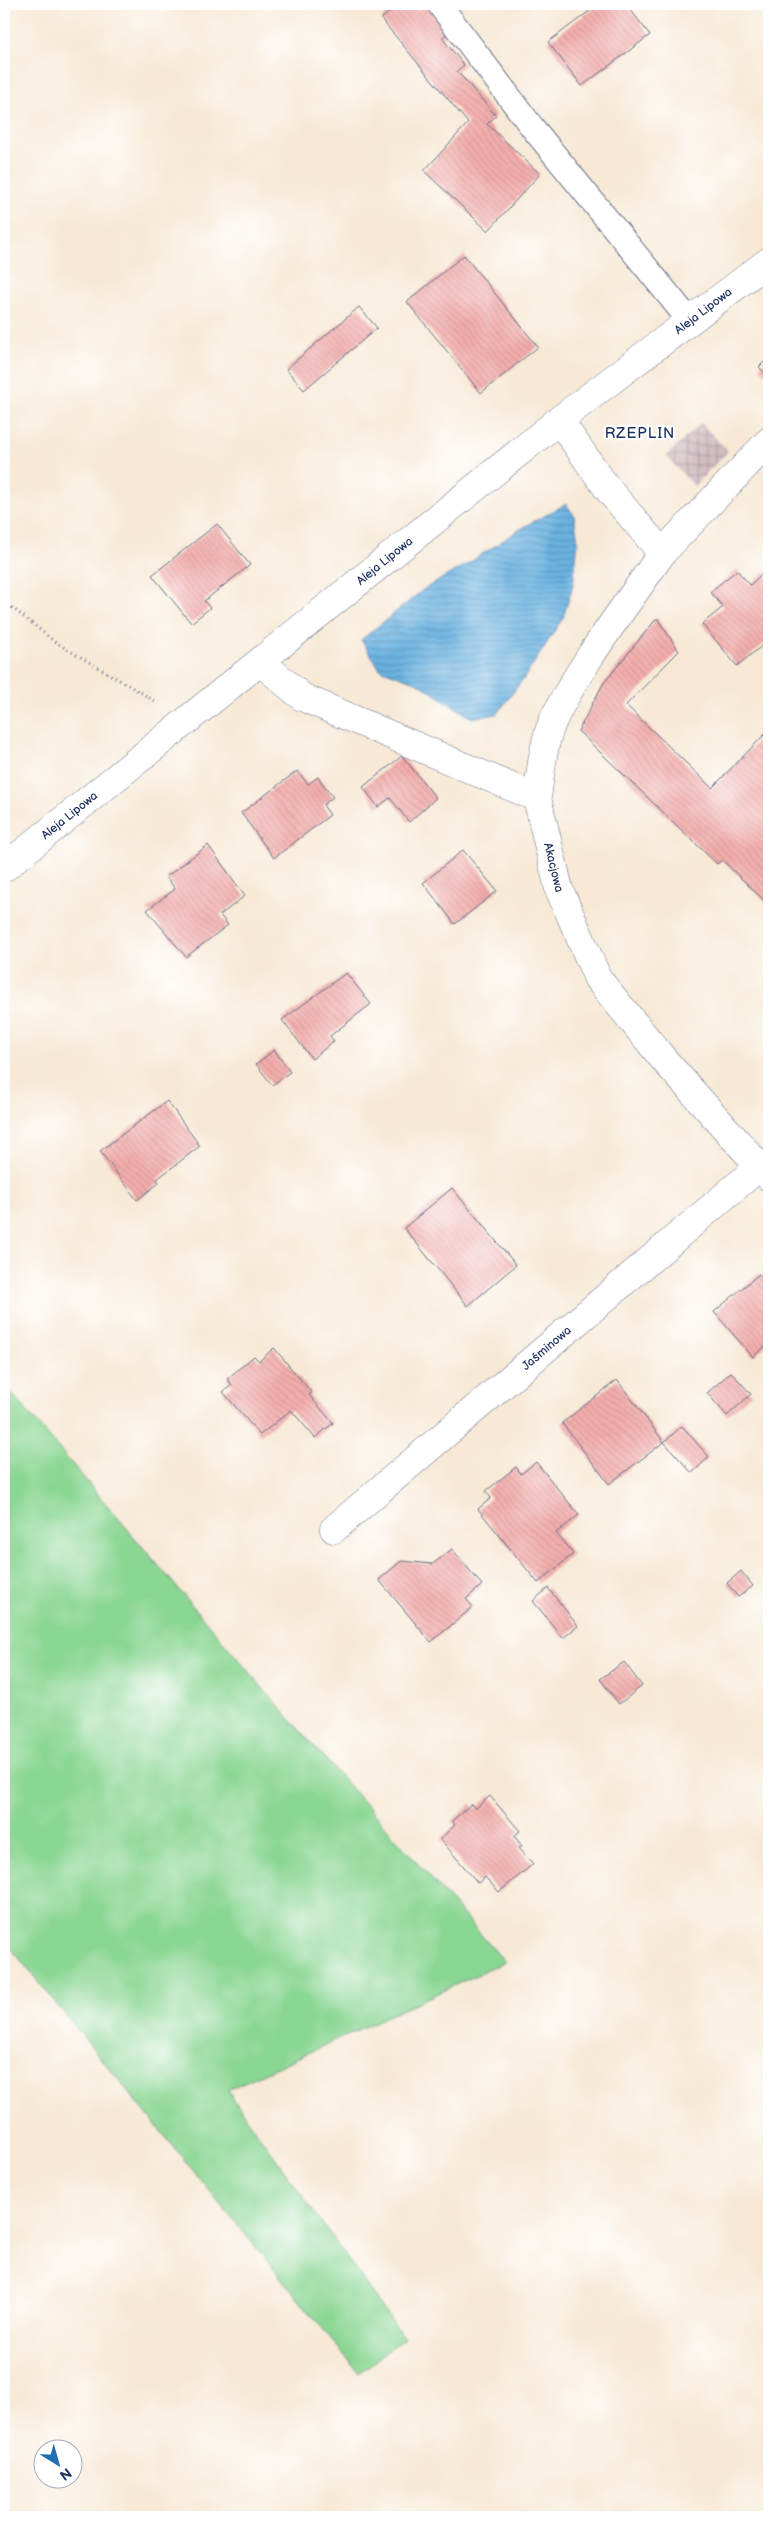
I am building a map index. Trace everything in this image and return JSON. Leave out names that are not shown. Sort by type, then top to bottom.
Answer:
[{"type":"street","name":"Aleja Lipowa","points":[[4,868],[559,420],[689,320],[768,265]]},
{"type":"street","points":[[559,420],[607,488],[662,553]]},
{"type":"street","points":[[261,662],[302,697],[537,798],[543,756],[555,717],[587,663],[662,553],[769,441]]},
{"type":"street","name":"Akacjowa","points":[[537,798],[559,889],[598,979],[665,1061],[764,1172]]},
{"type":"street","name":"Jaśminowa","points":[[334,1529],[764,1172]]},
{"type":"lane","points":[[439,4],[532,128],[689,320]]},
{"type":"path","points":[[4,601],[55,642],[157,702],[186,722]]},
{"type":"shaded area","points":[[701,423],[728,451],[694,486],[666,456]]},
{"type":"green space","points":[[4,1384],[266,1692],[505,1962],[227,2090],[404,2338],[359,2373],[4,1940]]},
{"type":"water","points":[[566,504],[574,515],[578,541],[573,585],[563,618],[527,674],[497,714],[472,718],[418,683],[380,669],[361,640],[424,589],[472,561],[520,529]]},
{"type":"building","points":[[399,4],[412,4],[417,10],[428,4],[451,30],[442,38],[464,65],[457,71],[496,116],[487,124],[540,174],[488,231],[424,171],[468,123],[381,19]]},
{"type":"building","points":[[599,4],[626,4],[650,35],[582,86],[548,42]]},
{"type":"building","points":[[464,255],[538,347],[481,393],[407,302]]},
{"type":"building","points":[[359,307],[377,328],[304,390],[286,369]]},
{"type":"building","points":[[769,357],[769,377],[759,367]]},
{"type":"building","points":[[217,524],[250,565],[204,601],[210,608],[191,623],[152,575]]},
{"type":"building","points":[[737,570],[750,585],[764,572],[769,578],[769,640],[737,666],[702,624],[723,607],[710,592]]},
{"type":"building","points":[[657,618],[679,651],[626,705],[712,788],[769,730],[769,905],[722,860],[717,864],[578,731],[603,684]]},
{"type":"building","points":[[402,756],[436,798],[409,822],[390,798],[378,807],[363,787]]},
{"type":"building","points":[[297,771],[308,784],[318,777],[333,797],[323,805],[330,815],[274,858],[241,813]]},
{"type":"building","points":[[208,845],[245,896],[220,915],[228,925],[186,957],[147,910],[175,889],[166,877]]},
{"type":"building","points":[[463,850],[497,891],[455,924],[423,883]]},
{"type":"building","points":[[346,973],[371,1004],[330,1036],[334,1041],[312,1059],[282,1020]]},
{"type":"building","points":[[274,1050],[290,1072],[272,1085],[256,1064]]},
{"type":"building","points":[[167,1101],[200,1146],[157,1179],[159,1183],[137,1200],[100,1151]]},
{"type":"building","points":[[452,1188],[516,1265],[468,1306],[404,1228]]},
{"type":"building","points":[[759,1274],[769,1285],[769,1343],[753,1357],[714,1312]]},
{"type":"building","points":[[274,1348],[312,1393],[309,1395],[333,1423],[315,1438],[291,1410],[260,1435],[223,1392],[232,1385],[227,1379],[254,1356],[259,1361]]},
{"type":"building","points":[[731,1372],[751,1394],[727,1416],[707,1393]]},
{"type":"building","points":[[617,1380],[664,1442],[609,1484],[562,1423]]},
{"type":"building","points":[[682,1426],[709,1457],[692,1473],[664,1442]]},
{"type":"building","points":[[536,1462],[579,1515],[556,1533],[573,1554],[538,1583],[478,1509],[491,1498],[486,1491],[516,1467],[521,1474]]},
{"type":"building","points":[[452,1549],[482,1585],[466,1599],[473,1607],[431,1642],[379,1580],[401,1561],[433,1564]]},
{"type":"building","points":[[741,1571],[753,1586],[738,1597],[727,1583]]},
{"type":"building","points":[[548,1588],[578,1626],[563,1638],[533,1601]]},
{"type":"building","points":[[624,1662],[642,1686],[619,1704],[600,1679]]},
{"type":"building","points":[[490,1796],[520,1831],[514,1836],[522,1846],[519,1848],[533,1864],[499,1892],[485,1877],[478,1883],[440,1839],[455,1825],[452,1821],[471,1804],[475,1809]]},
{"type":"district","name":"RZEPLIN","points":[[640,433]]}]
